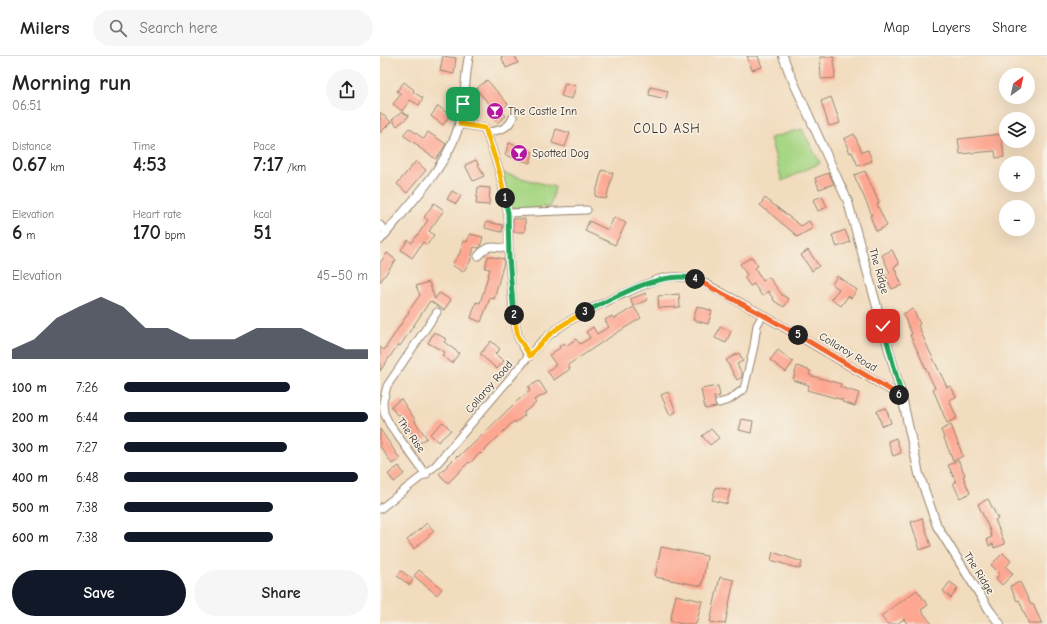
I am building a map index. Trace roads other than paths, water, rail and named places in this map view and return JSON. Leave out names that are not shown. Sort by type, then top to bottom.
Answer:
[{"type":"street","points":[[380,240],[436,171],[447,155],[460,124],[469,56]]},
{"type":"street","name":"The Ridge","points":[[783,56],[848,202],[902,397],[920,474],[937,526],[990,611],[1000,624]]},
{"type":"street","points":[[486,132],[501,130],[512,122],[514,117]]},
{"type":"street","points":[[460,124],[485,128],[499,170],[508,213],[513,309],[518,337],[530,356]]},
{"type":"street","points":[[508,213],[587,210]]},
{"type":"street","points":[[380,225],[386,232]]},
{"type":"street","points":[[478,256],[485,248],[489,247],[509,249]]},
{"type":"street","name":"Collaroy Road","points":[[380,510],[426,475],[443,458],[541,342],[553,331],[609,300],[645,285],[667,278],[689,277],[699,280],[763,315],[902,397]]},
{"type":"street","name":"The Rise","points":[[426,475],[390,425],[383,407],[384,393],[387,386],[437,312]]},
{"type":"street","points":[[719,403],[729,400],[744,389],[754,346],[757,325],[763,315]]},
{"type":"place","name":"The Castle Inn","points":[[495,111]]},
{"type":"place","name":"Spotted Dog","points":[[519,153]]},
{"type":"district","name":"COLD ASH","points":[[667,128]]}]
